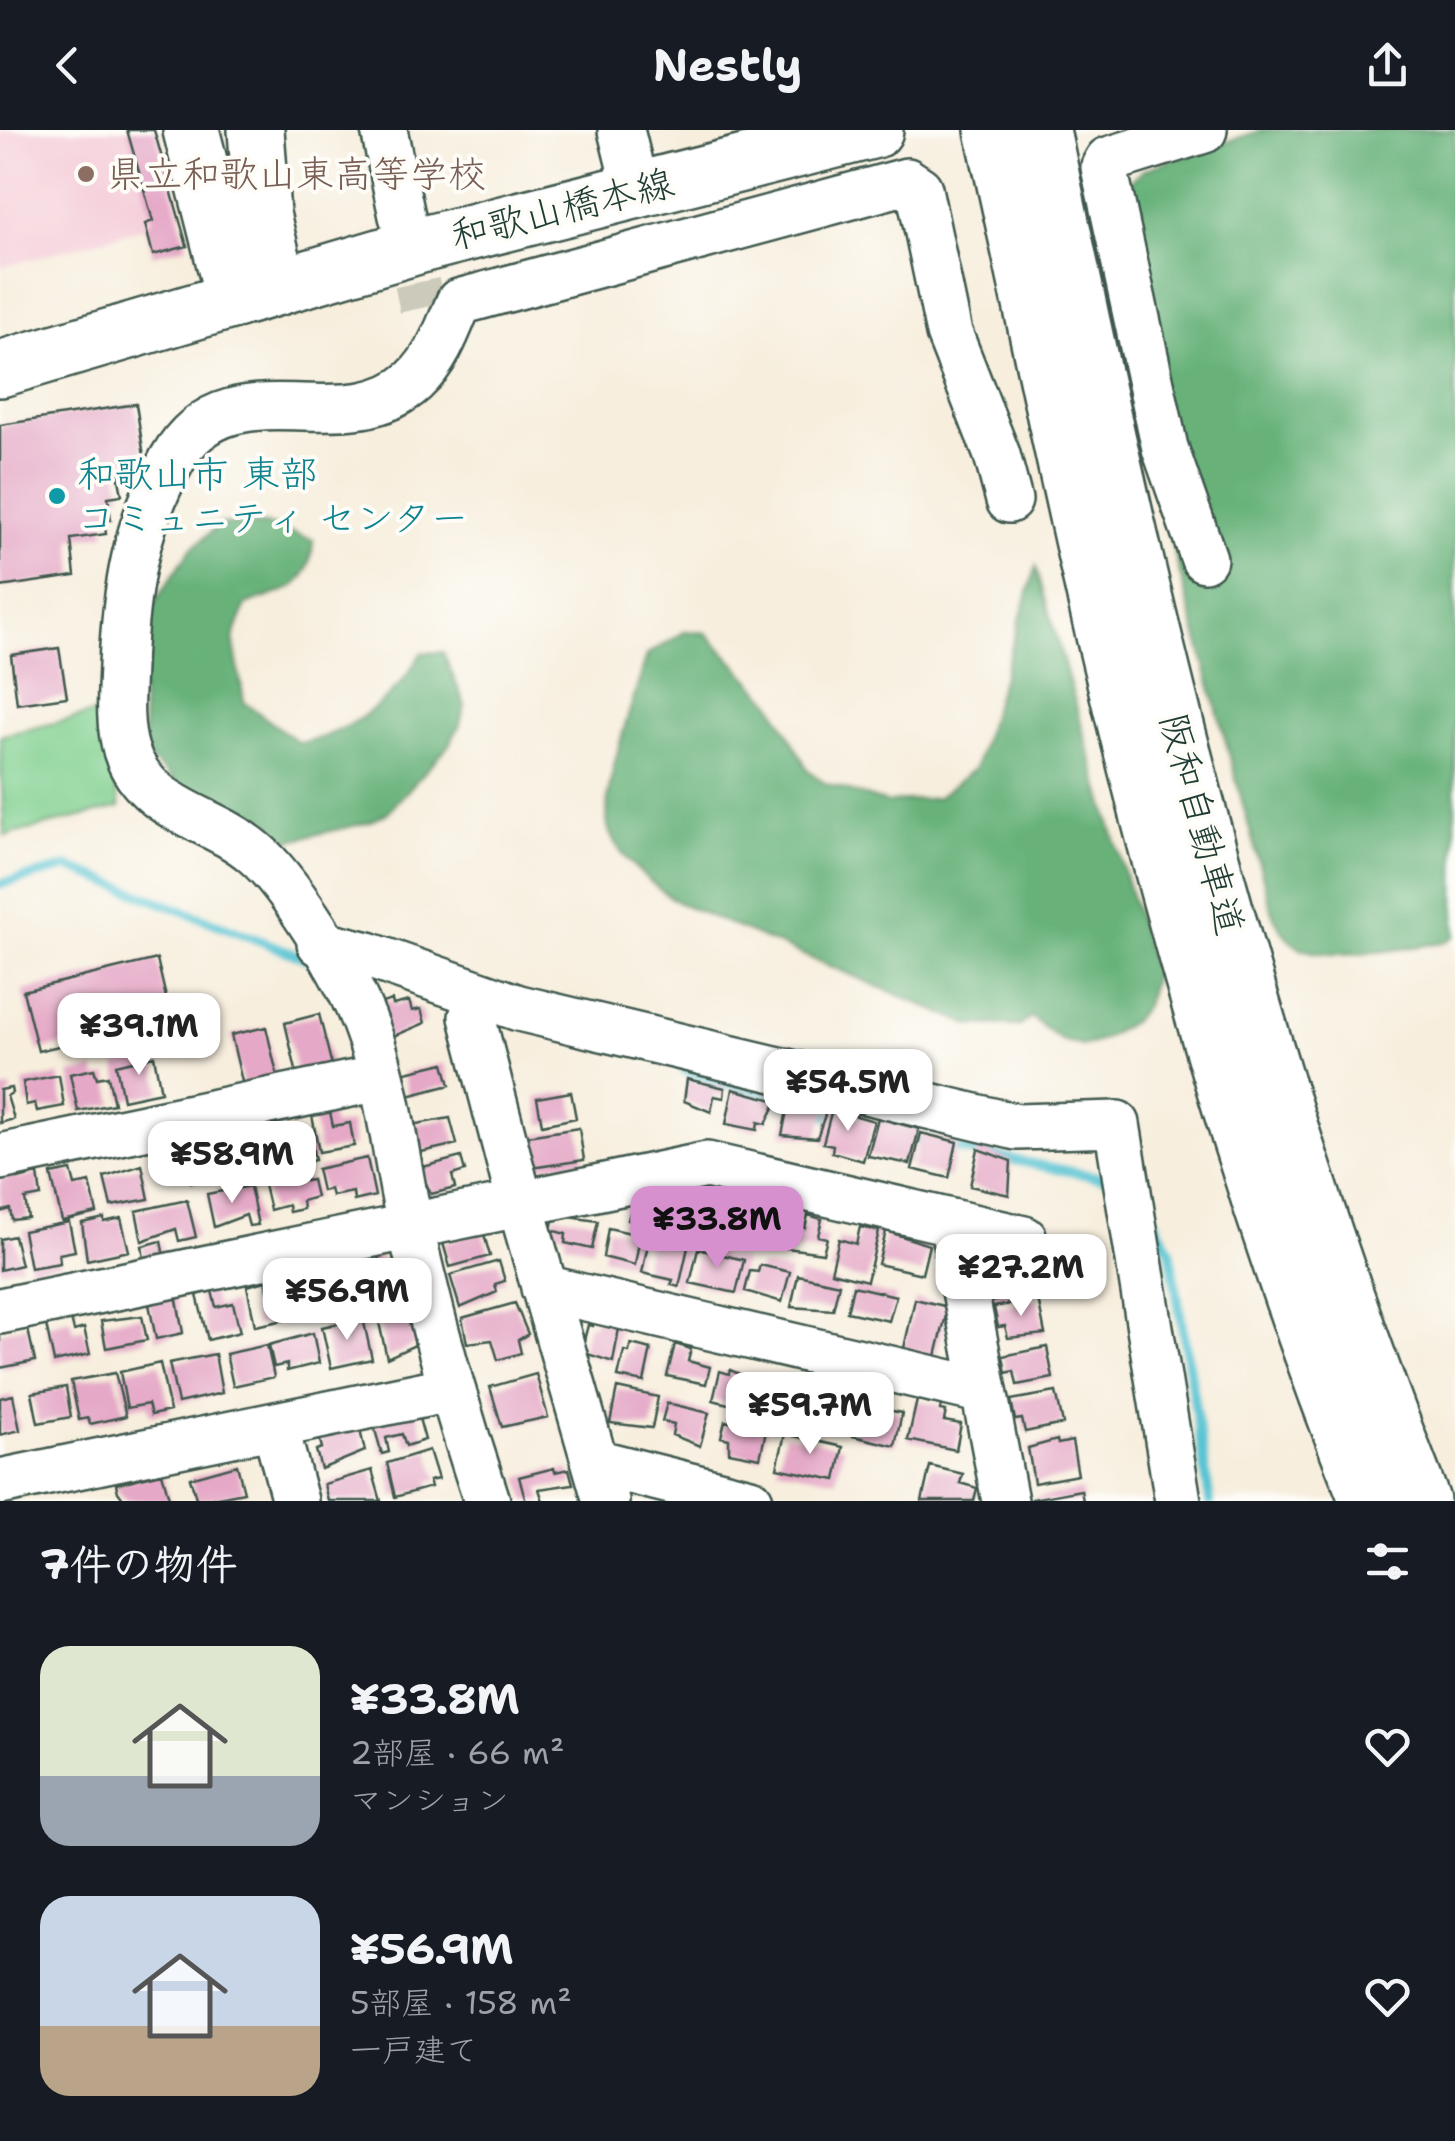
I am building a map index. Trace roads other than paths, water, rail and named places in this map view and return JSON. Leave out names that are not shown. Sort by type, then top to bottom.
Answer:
[{"type":"main road","points":[[191,130],[252,278]]},
{"type":"main road","points":[[252,278],[262,214],[256,130]]},
{"type":"main road","name":"和歌山橋本線","points":[[0,369],[326,248],[653,186],[875,130]]},
{"type":"main road","points":[[970,130],[1025,344],[1062,453]]},
{"type":"main road","name":"阪和自動車道","points":[[994,130],[1112,668],[1200,1003],[1261,1200],[1368,1501]]},
{"type":"main road","name":"阪和自動車道","points":[[1042,130],[1154,637],[1241,970],[1307,1185],[1422,1501]]},
{"type":"main road","name":"和歌山橋本線","points":[[0,332],[252,278]]},
{"type":"street","points":[[384,130],[413,230]]},
{"type":"street","points":[[621,130],[688,240]]},
{"type":"street","points":[[1204,130],[1108,160],[1104,167],[1165,448],[1204,559]]},
{"type":"street","points":[[487,1501],[450,1390],[379,1078],[357,1004],[276,876],[254,852],[173,807],[134,774],[120,712],[124,609],[137,539],[176,454],[190,436],[229,410],[378,400],[412,383],[430,364],[459,302],[907,181],[919,189],[949,333],[1009,500]]},
{"type":"street","points":[[328,406],[402,365],[417,341],[422,308]]},
{"type":"street","points":[[320,943],[519,1008],[1017,1128],[1117,1124],[1178,1501]]},
{"type":"street","points":[[472,1017],[520,1203],[600,1482],[750,1501]]},
{"type":"street","points":[[0,1157],[379,1078]]},
{"type":"street","points":[[0,1311],[708,1164],[1024,1239]]},
{"type":"street","points":[[952,1222],[1005,1501]]},
{"type":"street","points":[[544,1288],[984,1390]]},
{"type":"street","points":[[0,1482],[95,1482],[274,1426],[450,1390]]},
{"type":"street","points":[[274,1426],[295,1501]]},
{"type":"waterway","points":[[0,884],[69,867],[318,963]]},
{"type":"waterway","points":[[684,1070],[839,1120]]},
{"type":"waterway","points":[[904,1138],[1113,1180]]},
{"type":"waterway","points":[[1151,1215],[1170,1250],[1210,1501]]},
{"type":"tunnel","points":[[403,217],[422,308]]},
{"type":"place","name":"県立和歌山東高等学校","points":[[86,174]]},
{"type":"place","name":"和歌山市 東部 コミュニティ センター","points":[[57,496]]}]
